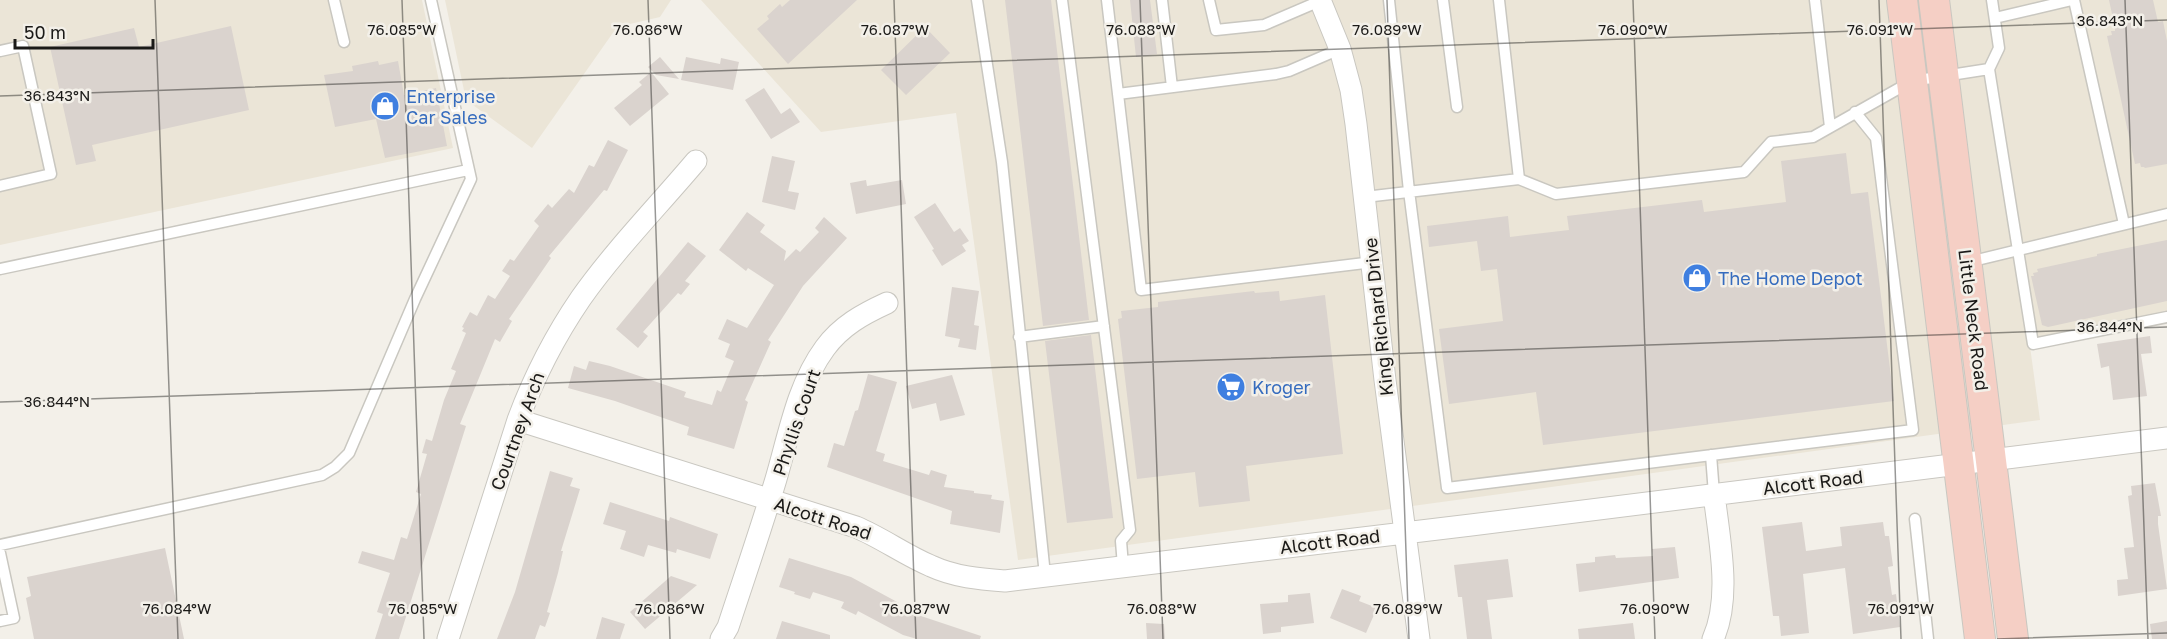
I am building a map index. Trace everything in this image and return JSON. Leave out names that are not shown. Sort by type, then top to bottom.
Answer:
[{"type":"street","name":"Little Neck Road","points":[[1902,0],[1980,639]]},
{"type":"street","name":"Little Neck Road","points":[[1935,0],[2013,639]]},
{"type":"street","name":"King Richard Drive","points":[[1320,1],[1340,49],[1351,90],[1373,262],[1385,380],[1419,639]]},
{"type":"street","name":"Courtney Arch","points":[[448,639],[531,384],[557,336],[582,297],[696,161]]},
{"type":"street","name":"Phyllis Court","points":[[721,639],[728,627],[791,424],[810,371],[825,347],[842,329],[861,315],[887,303]]},
{"type":"street","name":"Alcott Road","points":[[518,420],[856,526],[931,566],[957,575],[978,579],[1005,580],[2167,438]]},
{"type":"street","points":[[1713,639],[1722,616],[1724,596],[1714,494]]},
{"type":"lane","points":[[334,0],[344,42]]},
{"type":"lane","points":[[0,545],[322,475],[350,453],[415,299],[471,179],[431,0]]},
{"type":"lane","points":[[977,0],[1002,162],[1045,575]]},
{"type":"lane","points":[[1062,0],[1130,530],[1121,541],[1123,566]]},
{"type":"lane","points":[[1107,0],[1141,290],[1373,262]]},
{"type":"lane","points":[[1162,0],[1172,87]]},
{"type":"lane","points":[[1209,0],[1216,30],[1264,25],[1320,1]]},
{"type":"lane","points":[[1389,0],[1409,191],[1447,488],[1913,430],[1876,138],[1856,112]]},
{"type":"lane","points":[[1443,0],[1457,107]]},
{"type":"lane","points":[[1499,0],[1519,179]]},
{"type":"lane","points":[[1815,0],[1830,127]]},
{"type":"lane","points":[[1992,0],[1999,48],[1989,69],[2033,344],[2167,317]]},
{"type":"lane","points":[[1995,18],[2073,0],[2124,224]]},
{"type":"lane","points":[[0,51],[23,46],[51,174],[0,186]]},
{"type":"lane","points":[[1118,94],[1276,74],[1289,71],[1340,49]]},
{"type":"lane","points":[[1365,196],[1519,179],[1556,194],[1744,172],[1771,142],[1813,137],[1912,81],[1989,69]]},
{"type":"lane","points":[[0,269],[468,170]]},
{"type":"lane","points":[[1966,263],[2167,214]]},
{"type":"lane","points":[[1019,337],[1104,326]]},
{"type":"lane","points":[[1711,455],[1714,494]]},
{"type":"lane","points":[[1915,519],[1928,639]]},
{"type":"lane","points":[[0,553],[14,618],[0,621]]},
{"type":"shaded area","points":[[0,0],[422,0],[453,148],[0,245]]},
{"type":"shaded area","points":[[445,0],[671,0],[660,17],[617,27],[532,148],[466,100]]},
{"type":"shaded area","points":[[701,0],[2167,0],[2167,320],[2029,339],[2040,420],[1018,560],[956,113],[821,132]]},
{"type":"building","points":[[790,0],[857,0],[788,64],[757,29],[769,19],[767,16],[780,4],[782,7]]},
{"type":"building","points":[[1005,0],[1051,0],[1089,320],[1043,326]]},
{"type":"building","points":[[1130,0],[1150,0],[1157,54],[1136,57]]},
{"type":"building","points":[[2109,0],[2153,0],[2158,22],[2163,21],[2167,41],[2167,164],[2145,168],[2141,167],[2140,163],[2135,164],[2107,36],[2112,35],[2111,31],[2115,31]]},
{"type":"building","points":[[231,26],[249,110],[92,145],[96,161],[76,165],[50,47],[134,28],[139,47]]},
{"type":"building","points":[[925,27],[950,53],[906,95],[881,70]]},
{"type":"building","points":[[660,57],[679,79],[656,75],[648,67]]},
{"type":"building","points":[[686,57],[720,64],[721,58],[739,62],[733,90],[681,80]]},
{"type":"building","name":"Enterprise Car Sales","points":[[378,61],[379,65],[398,61],[404,95],[436,88],[447,146],[385,158],[376,119],[335,127],[324,75],[353,71],[352,66]]},
{"type":"building","points":[[651,72],[669,94],[630,126],[614,108],[642,85],[639,82]]},
{"type":"building","points":[[764,88],[781,114],[790,108],[800,122],[771,139],[745,100]]},
{"type":"building","points":[[608,140],[628,150],[607,191],[604,190],[549,256],[551,258],[509,319],[512,321],[500,342],[495,339],[460,424],[466,426],[399,639],[375,639],[383,614],[377,612],[390,573],[358,563],[362,551],[394,560],[401,537],[407,539],[421,494],[416,492],[427,454],[422,453],[426,439],[432,441],[444,400],[456,371],[451,369],[466,333],[462,331],[464,328],[462,327],[470,312],[477,316],[488,295],[495,299],[510,276],[502,271],[510,259],[514,261],[539,226],[534,221],[548,204],[552,208],[569,189],[574,193],[589,165],[594,167]]},
{"type":"building","name":"The Home Depot","points":[[1846,153],[1851,194],[1868,192],[1894,401],[1543,445],[1536,392],[1449,404],[1439,329],[1503,321],[1497,269],[1481,271],[1477,241],[1429,247],[1427,226],[1508,216],[1510,237],[1569,230],[1567,216],[1702,200],[1704,212],[1786,202],[1781,161]]},
{"type":"building","points":[[772,156],[795,161],[788,191],[799,193],[795,210],[762,202]]},
{"type":"building","points":[[866,180],[867,186],[902,180],[906,204],[856,214],[850,183]]},
{"type":"building","points":[[935,203],[954,232],[960,228],[969,241],[962,245],[966,251],[942,266],[914,217]]},
{"type":"building","points":[[747,212],[765,225],[760,232],[786,251],[784,261],[796,249],[800,252],[819,232],[815,228],[824,217],[847,238],[803,286],[768,340],[771,342],[745,400],[748,402],[734,449],[687,435],[689,427],[615,401],[568,388],[574,366],[586,370],[589,361],[686,392],[684,397],[712,405],[717,390],[721,392],[734,361],[725,357],[730,344],[718,339],[727,319],[747,328],[774,285],[748,268],[746,271],[719,250]]},
{"type":"building","points":[[2167,240],[2167,301],[2048,327],[2042,325],[2031,276],[2038,272],[2037,269]]},
{"type":"building","points":[[688,242],[706,256],[685,281],[690,284],[681,295],[678,293],[643,332],[648,336],[638,348],[616,329]]},
{"type":"building","points":[[952,287],[979,291],[974,325],[979,326],[976,350],[958,347],[960,339],[945,336]]},
{"type":"building","name":"Kroger","points":[[1254,291],[1255,293],[1279,291],[1280,301],[1325,295],[1343,454],[1246,466],[1250,501],[1199,507],[1195,472],[1137,479],[1118,319],[1122,318],[1121,311],[1158,307],[1158,302]]},
{"type":"building","points":[[1091,335],[1113,518],[1067,523],[1045,341]]},
{"type":"building","points":[[2150,336],[2152,353],[2141,354],[2147,396],[2113,400],[2109,366],[2101,368],[2097,344]]},
{"type":"building","points":[[868,374],[897,382],[876,451],[885,454],[883,461],[929,475],[931,470],[947,475],[944,487],[992,495],[991,499],[1004,501],[1000,533],[950,524],[952,511],[827,467],[834,443],[844,446],[855,411],[858,410]]},
{"type":"building","points":[[952,375],[965,415],[940,421],[936,403],[912,409],[906,386]]},
{"type":"building","points":[[550,471],[573,478],[570,486],[580,489],[561,551],[563,551],[547,612],[550,613],[545,627],[540,625],[535,639],[497,639],[515,592]]},
{"type":"building","points":[[2155,483],[2161,516],[2158,516],[2158,524],[2167,589],[2118,596],[2117,580],[2128,579],[2124,548],[2134,547],[2128,496],[2132,495],[2131,486]]},
{"type":"building","points":[[610,502],[669,521],[670,517],[718,534],[710,559],[677,549],[676,553],[648,545],[644,557],[620,549],[626,531],[603,524]]},
{"type":"building","points":[[1802,522],[1806,551],[1842,546],[1840,527],[1883,522],[1885,536],[1889,536],[1893,566],[1888,567],[1892,595],[1896,594],[1900,627],[1853,634],[1845,568],[1803,574],[1809,633],[1781,636],[1779,616],[1773,616],[1762,527]]},
{"type":"building","points":[[1675,547],[1679,578],[1579,592],[1576,564],[1595,562],[1595,557],[1653,556],[1652,549]]},
{"type":"building","points":[[165,548],[184,639],[34,639],[26,598],[31,596],[27,577]]},
{"type":"building","points":[[789,558],[851,577],[899,603],[897,608],[981,636],[980,639],[917,639],[903,635],[858,611],[856,615],[841,608],[844,602],[813,592],[810,599],[794,594],[795,592],[779,587]]},
{"type":"building","points":[[1508,559],[1513,597],[1487,600],[1492,639],[1467,639],[1462,597],[1458,597],[1454,565]]},
{"type":"building","points":[[671,576],[697,585],[645,629],[630,612]]},
{"type":"building","points":[[1342,589],[1361,596],[1359,601],[1377,608],[1366,633],[1330,618]]},
{"type":"building","points":[[1310,593],[1314,623],[1281,627],[1281,632],[1263,634],[1260,604],[1288,602],[1288,595]]},
{"type":"building","points":[[602,617],[625,624],[620,639],[596,639]]},
{"type":"building","points":[[782,621],[830,635],[830,639],[776,639]]},
{"type":"building","points":[[2167,621],[2167,639],[2152,639],[2150,624]]},
{"type":"building","points":[[1146,623],[1164,624],[1165,639],[1147,639]]},
{"type":"building","points":[[1633,623],[1635,639],[1579,639],[1578,629]]},
{"type":"place","name":"Enterprise Car Sales","points":[[385,106]]},
{"type":"place","name":"The Home Depot","points":[[1697,278]]},
{"type":"place","name":"Kroger","points":[[1231,387]]}]
